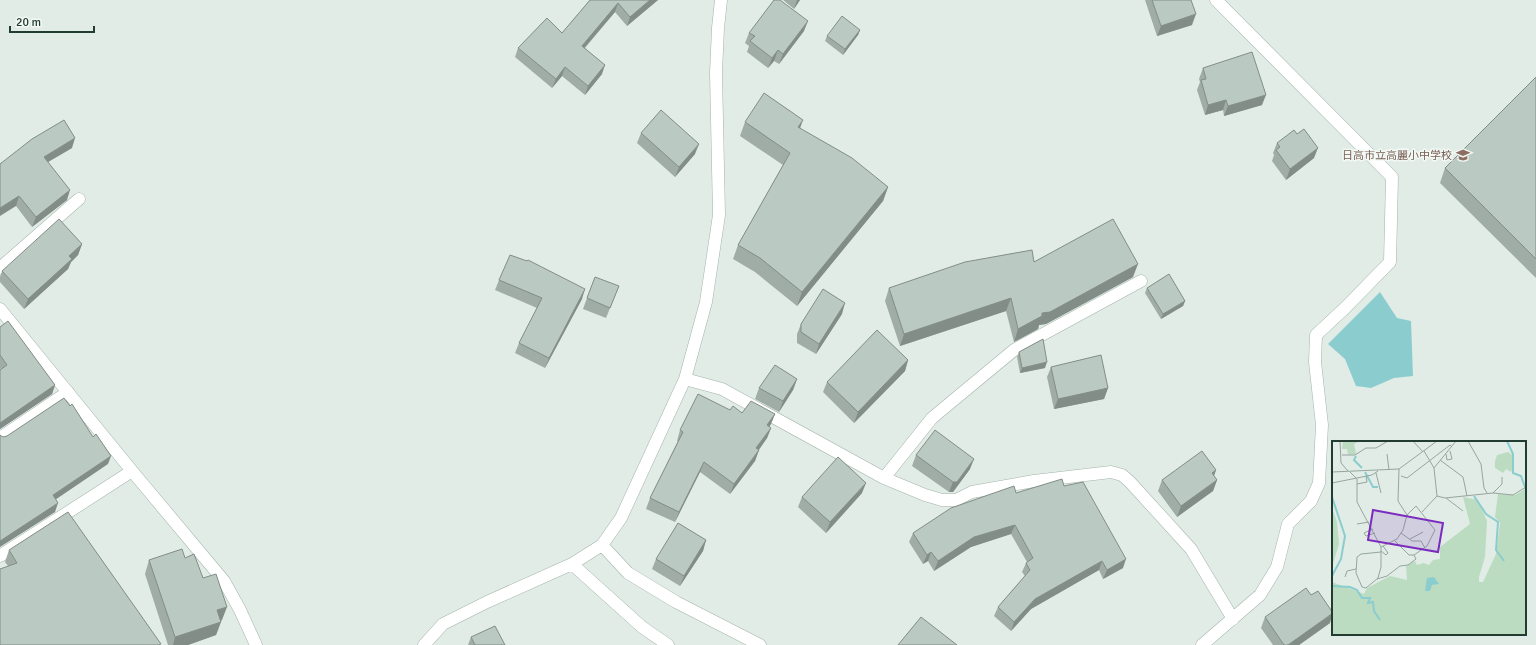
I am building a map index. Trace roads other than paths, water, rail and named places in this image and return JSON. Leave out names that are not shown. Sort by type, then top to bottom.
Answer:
[{"type":"street","points":[[424,645],[443,624],[487,602],[572,564],[602,545],[621,518],[685,379],[706,302],[719,215],[716,73],[718,28],[722,0]]},
{"type":"street","points":[[1202,645],[1260,595],[1278,567],[1288,524],[1311,501],[1319,483],[1322,425],[1315,362],[1316,335],[1346,308],[1390,262],[1392,177],[1216,0]]},
{"type":"street","points":[[0,268],[79,199]]},
{"type":"street","points":[[884,478],[932,418],[1014,350],[1141,281]]},
{"type":"street","points":[[0,309],[224,581],[240,610],[256,645]]},
{"type":"street","points":[[685,379],[722,389],[884,478],[925,495],[942,500],[956,500],[972,492],[1034,481],[1111,472],[1122,475],[1191,549],[1232,620]]},
{"type":"street","points":[[0,438],[68,392]]},
{"type":"street","points":[[0,556],[132,471]]},
{"type":"street","points":[[602,545],[628,573],[676,602],[760,645]]},
{"type":"street","points":[[572,564],[642,627],[668,645]]},
{"type":"water","points":[[1380,292],[1397,318],[1411,321],[1413,376],[1394,378],[1371,388],[1356,386],[1345,359],[1328,344]]},
{"type":"place","name":"日高市立高麗小中学校","points":[[1463,155]]}]
